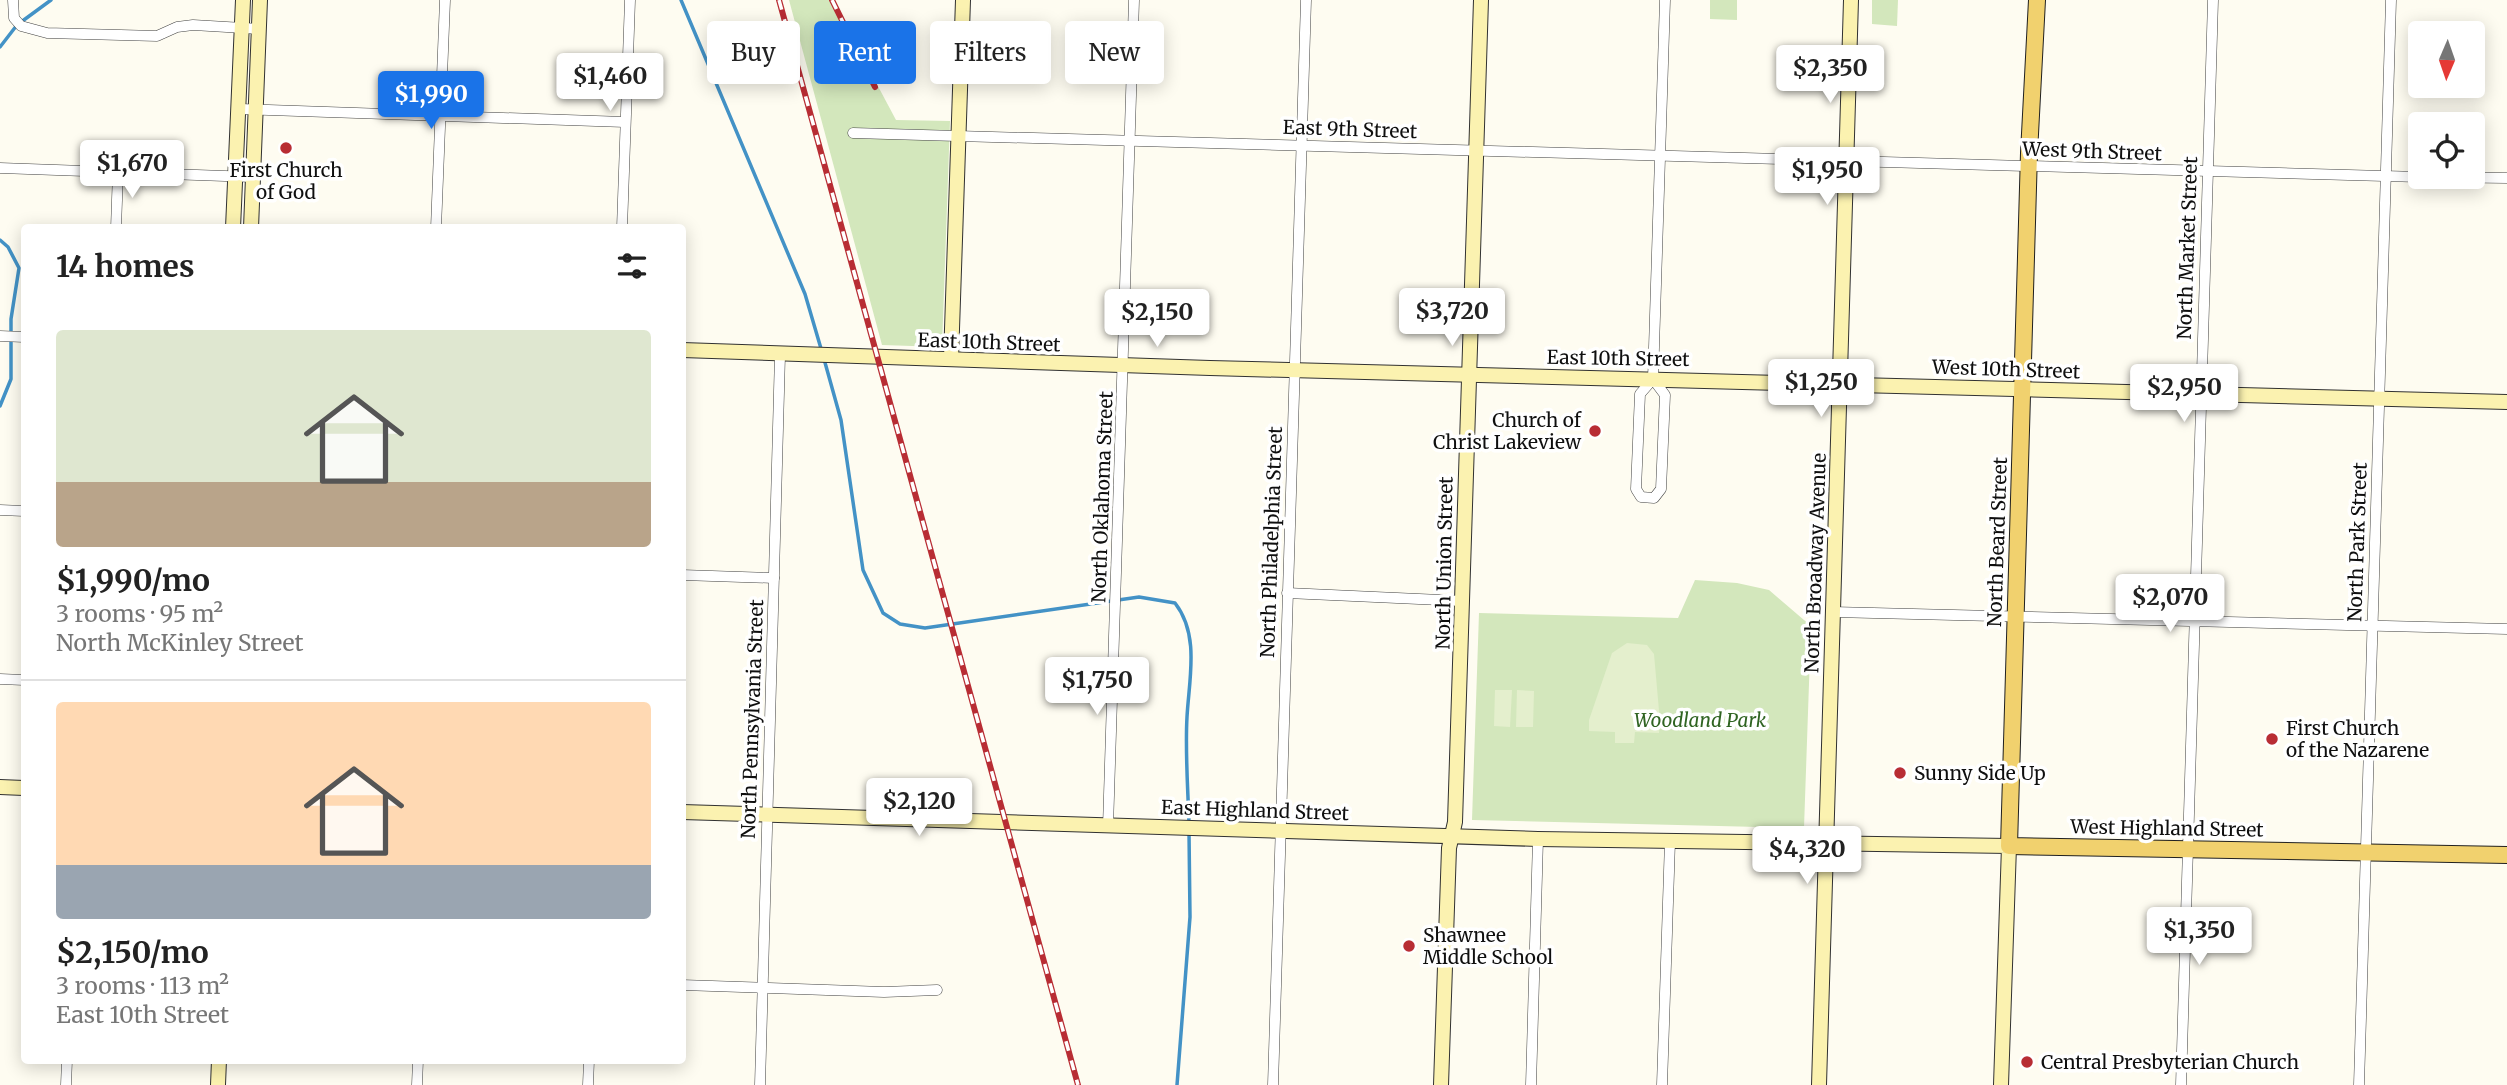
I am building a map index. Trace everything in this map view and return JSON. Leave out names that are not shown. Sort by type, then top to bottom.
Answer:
[{"type":"main road","name":"North Beard Street","points":[[2009,846],[2029,166],[2037,0]]},
{"type":"main road","name":"West Highland Street","points":[[2009,846],[2507,855]]},
{"type":"street","points":[[13,0],[14,18],[21,26],[47,33],[146,36],[193,25],[259,29]]},
{"type":"street","points":[[233,224],[243,0]]},
{"type":"street","points":[[251,224],[260,0]]},
{"type":"street","points":[[436,224],[445,0]]},
{"type":"street","points":[[622,224],[630,0]]},
{"type":"street","points":[[951,359],[963,0]]},
{"type":"street","name":"North Oklahoma Street","points":[[1108,827],[1134,0]]},
{"type":"street","name":"North Philadelphia Street","points":[[1273,1085],[1306,0]]},
{"type":"street","name":"North Union Street","points":[[1441,1085],[1449,848],[1452,835],[1463,601],[1481,0]]},
{"type":"street","points":[[1653,379],[1640,394],[1636,489],[1641,497],[1654,498],[1661,489],[1665,395],[1653,379],[1665,0]]},
{"type":"street","name":"North Broadway Avenue","points":[[1819,1085],[1851,0]]},
{"type":"street","name":"North Market Street","points":[[2181,1085],[2213,0]]},
{"type":"street","name":"North Park Street","points":[[2359,1085],[2391,0]]},
{"type":"street","points":[[238,109],[625,122]]},
{"type":"street","name":"East 9th Street","points":[[853,133],[1846,160]]},
{"type":"street","name":"West 9th Street","points":[[1846,160],[2408,177]]},
{"type":"street","points":[[0,168],[253,177]]},
{"type":"street","points":[[116,224],[118,172]]},
{"type":"street","points":[[2485,178],[2507,178]]},
{"type":"street","points":[[2,336],[21,337]]},
{"type":"street","name":"East 10th Street","points":[[686,351],[1840,383]]},
{"type":"street","name":"North Pennsylvania Street","points":[[760,1085],[780,355]]},
{"type":"street","name":"West 10th Street","points":[[1840,383],[2507,402]]},
{"type":"street","points":[[0,510],[21,511]]},
{"type":"street","points":[[686,575],[774,578]]},
{"type":"street","points":[[1287,593],[1463,601]]},
{"type":"street","points":[[1833,612],[2194,619],[2507,629]]},
{"type":"street","points":[[0,679],[21,680]]},
{"type":"street","points":[[0,787],[21,788]]},
{"type":"street","name":"East Highland Street","points":[[686,812],[1538,839],[1826,843]]},
{"type":"street","points":[[1531,1085],[1538,839]]},
{"type":"street","points":[[1662,1085],[1670,841]]},
{"type":"street","name":"West Highland Street","points":[[1826,843],[2009,846]]},
{"type":"street","name":"North Beard Street","points":[[2001,1085],[2009,846]]},
{"type":"street","points":[[686,985],[937,990]]},
{"type":"street","points":[[66,1085],[67,1064]]},
{"type":"street","points":[[218,1085],[219,1064]]},
{"type":"street","points":[[417,1085],[418,1064]]},
{"type":"street","points":[[587,1085],[589,1064]]},
{"type":"green space","points":[[789,0],[832,0],[843,21],[814,21],[814,84],[877,84],[896,120],[950,121],[942,347],[882,345],[800,41],[800,21],[795,21]]},
{"type":"green space","points":[[1710,0],[1737,0],[1737,20],[1710,19]]},
{"type":"green space","points":[[1872,0],[1898,0],[1897,26],[1872,24]]},
{"type":"green space","name":"Woodland Park","points":[[1695,580],[1737,583],[1769,590],[1811,626],[1804,828],[1472,820],[1479,613],[1678,618]]},
{"type":"green space","points":[[1627,643],[1647,645],[1654,654],[1659,733],[1635,732],[1634,743],[1615,743],[1615,732],[1589,731],[1589,720],[1612,653]]},
{"type":"green space","points":[[1495,690],[1512,690],[1510,727],[1494,726]]},
{"type":"green space","points":[[1517,690],[1534,691],[1533,727],[1516,727]]},
{"type":"waterway","points":[[0,47],[17,25],[51,0]]},
{"type":"waterway","points":[[681,0],[805,294],[822,352]]},
{"type":"waterway","points":[[0,240],[8,247],[19,268],[11,319],[11,379],[0,406]]},
{"type":"waterway","points":[[824,359],[841,420],[863,570],[883,613],[900,624],[925,628],[1139,597],[1175,603],[1188,629],[1191,658],[1186,744],[1189,824]]},
{"type":"waterway","points":[[1177,1085],[1190,917],[1189,832]]},
{"type":"railway","points":[[779,0],[1078,1085]]},
{"type":"railway","points":[[832,0],[875,87]]},
{"type":"place","name":"First Church of God","points":[[286,148]]},
{"type":"place","name":"Church of Christ Lakeview","points":[[1595,431]]},
{"type":"place","name":"First Church of the Nazarene","points":[[2272,739]]},
{"type":"place","name":"Sunny Side Up","points":[[1900,773]]},
{"type":"place","name":"Shawnee Middle School","points":[[1409,946]]},
{"type":"place","name":"Central Presbyterian Church","points":[[2027,1062]]}]
